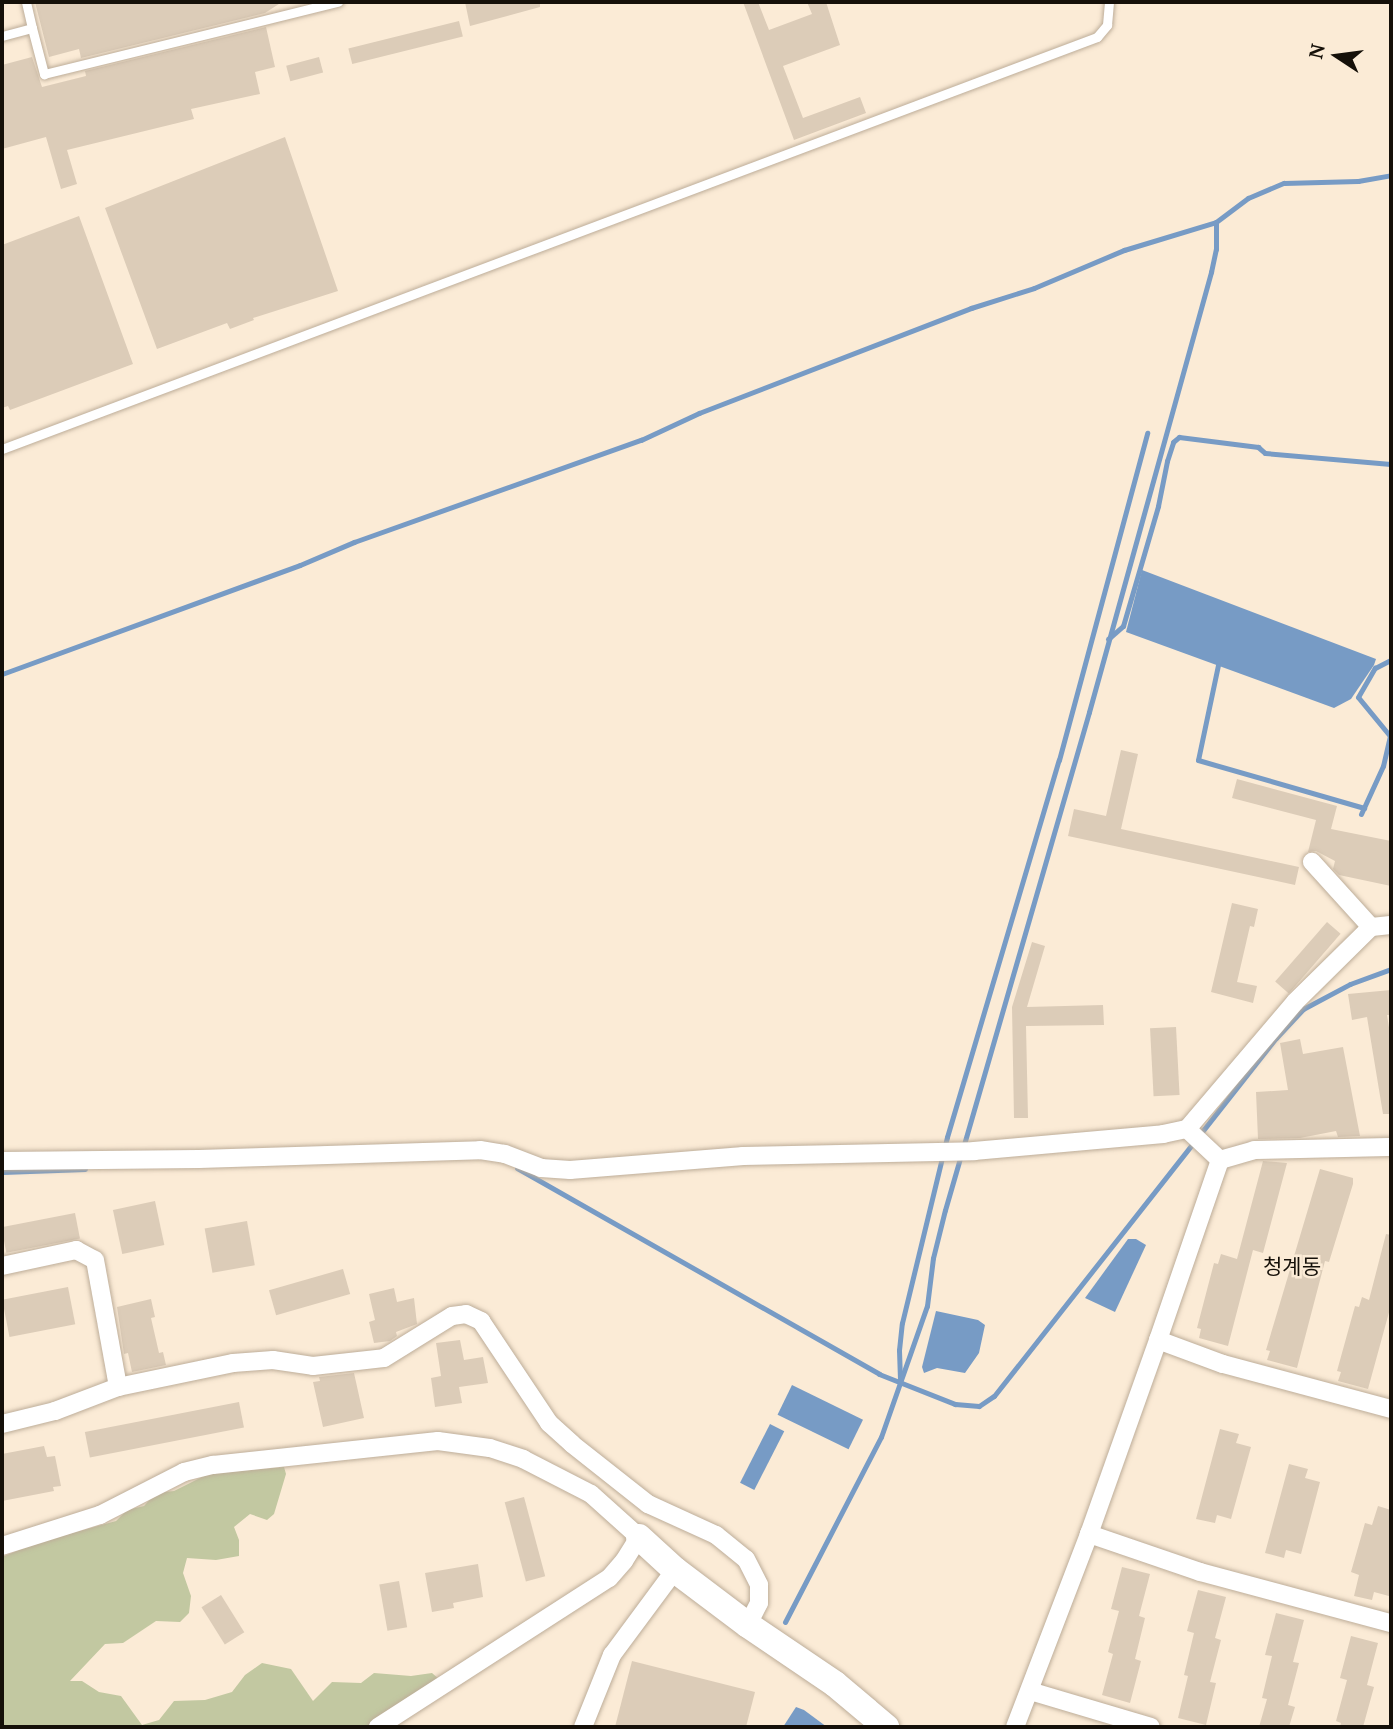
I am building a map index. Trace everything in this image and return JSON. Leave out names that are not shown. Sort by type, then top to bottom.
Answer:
[{"type":"street","points":[[1312,862],[1371,927]]},
{"type":"street","points":[[1194,1136],[1295,1002],[1371,927],[1391,925]]},
{"type":"street","points":[[2,1161],[199,1159],[480,1150],[505,1154],[541,1168],[570,1170],[743,1156],[974,1151],[1163,1134],[1194,1136],[1220,1160]]},
{"type":"street","points":[[1220,1160],[1254,1150],[1391,1147]]},
{"type":"street","points":[[1015,1727],[1089,1534],[1220,1160]]},
{"type":"street","points":[[2,1266],[76,1250],[95,1260],[118,1387]]},
{"type":"street","points":[[2,1424],[55,1410],[118,1387],[233,1363],[273,1360],[313,1366],[384,1358],[452,1316],[466,1314],[481,1321],[549,1423],[572,1444],[648,1504],[716,1535],[746,1559],[759,1585],[759,1603],[748,1626]]},
{"type":"street","points":[[1158,1340],[1223,1364],[1391,1409]]},
{"type":"street","points":[[2,1546],[100,1515],[184,1472],[204,1467],[438,1441],[490,1448],[523,1459],[591,1494],[674,1570],[748,1626],[835,1684],[886,1727]]},
{"type":"street","points":[[1089,1534],[1200,1572],[1391,1623]]},
{"type":"street","points":[[379,1727],[609,1578],[639,1537]]},
{"type":"street","points":[[583,1727],[612,1655],[674,1570]]},
{"type":"street","points":[[1030,1690],[1151,1727]]},
{"type":"lane","points":[[26,2],[44,74],[338,2]]},
{"type":"lane","points":[[2,449],[1097,37],[1107,25],[1109,2]]},
{"type":"lane","points":[[2,36],[32,29]]},
{"type":"green space","points":[[284,1467],[286,1474],[274,1514],[267,1520],[250,1514],[234,1527],[239,1540],[239,1556],[216,1560],[187,1558],[183,1573],[191,1596],[189,1613],[180,1622],[156,1621],[123,1643],[105,1644],[70,1681],[82,1681],[99,1692],[121,1696],[142,1725],[159,1720],[174,1701],[205,1700],[232,1692],[245,1675],[262,1663],[291,1669],[313,1701],[332,1682],[361,1683],[374,1673],[411,1676],[432,1673],[440,1680],[368,1727],[2,1727],[2,1557],[36,1543],[116,1521],[127,1510],[144,1506],[156,1493],[174,1491],[208,1474]]},
{"type":"water","points":[[1142,570],[1376,659],[1374,665],[1351,699],[1334,708],[1126,632]]},
{"type":"water","points":[[1128,1239],[1136,1239],[1146,1245],[1115,1312],[1085,1298]]},
{"type":"water","points":[[936,1311],[978,1320],[985,1325],[979,1353],[965,1373],[937,1368],[924,1373],[922,1367]]},
{"type":"water","points":[[792,1385],[863,1420],[849,1449],[778,1415]]},
{"type":"water","points":[[770,1424],[784,1431],[754,1490],[740,1483]]},
{"type":"water","points":[[796,1707],[804,1710],[827,1727],[783,1727]]},
{"type":"building","points":[[35,2],[282,2],[265,13],[81,58],[79,49],[49,57]]},
{"type":"building","points":[[465,2],[540,2],[540,7],[470,26]]},
{"type":"building","points":[[743,2],[758,2],[769,30],[812,14],[807,2],[826,2],[840,45],[783,66],[803,118],[860,97],[866,113],[794,140]]},
{"type":"building","points":[[459,21],[463,37],[352,64],[348,49]]},
{"type":"building","points":[[266,27],[275,67],[255,72],[260,94],[191,109],[194,119],[67,150],[77,184],[61,189],[46,137],[2,149],[2,65],[32,57],[42,87],[86,76],[85,71]]},
{"type":"building","points":[[319,57],[323,72],[290,81],[286,66]]},
{"type":"building","points":[[285,137],[338,291],[253,318],[254,320],[230,329],[227,323],[157,349],[105,208]]},
{"type":"building","points":[[79,216],[133,364],[10,410],[8,406],[2,408],[2,245]]},
{"type":"building","points":[[1121,750],[1138,754],[1121,829],[1299,867],[1295,885],[1068,836],[1074,809],[1106,816]]},
{"type":"building","points":[[1237,779],[1337,806],[1331,829],[1391,841],[1391,886],[1339,875],[1333,869],[1335,861],[1316,851],[1308,852],[1316,820],[1232,798]]},
{"type":"building","points":[[1232,903],[1258,909],[1254,927],[1250,926],[1237,982],[1257,986],[1253,1003],[1211,992]]},
{"type":"building","points":[[1327,922],[1341,934],[1289,993],[1275,982]]},
{"type":"building","points":[[1032,942],[1045,946],[1027,1007],[1103,1005],[1104,1025],[1026,1026],[1028,1118],[1014,1118],[1012,1007]]},
{"type":"building","points":[[1391,990],[1391,1015],[1387,1015],[1391,1040],[1391,1114],[1383,1114],[1367,1017],[1352,1020],[1348,994]]},
{"type":"building","points":[[1176,1027],[1180,1095],[1154,1096],[1150,1028]]},
{"type":"building","points":[[1300,1039],[1303,1054],[1343,1047],[1360,1136],[1338,1137],[1336,1131],[1300,1138],[1258,1139],[1256,1092],[1288,1090],[1280,1043]]},
{"type":"building","points":[[1263,1161],[1287,1163],[1263,1253],[1253,1250],[1228,1346],[1199,1338],[1201,1329],[1197,1328],[1214,1263],[1218,1264],[1221,1254],[1237,1259]]},
{"type":"building","points":[[1320,1169],[1353,1178],[1353,1184],[1329,1262],[1325,1261],[1297,1368],[1267,1360],[1270,1351],[1266,1350]]},
{"type":"building","points":[[155,1201],[164,1245],[122,1254],[113,1210]]},
{"type":"building","points":[[75,1213],[80,1239],[6,1253],[2,1227]]},
{"type":"building","points":[[247,1221],[255,1265],[212,1273],[205,1228]]},
{"type":"building","points":[[1386,1234],[1391,1235],[1391,1305],[1368,1389],[1338,1381],[1341,1372],[1337,1371],[1355,1306],[1359,1307],[1362,1297],[1369,1300]]},
{"type":"building","points":[[343,1269],[350,1294],[276,1315],[269,1290]]},
{"type":"building","points":[[68,1287],[75,1324],[9,1337],[2,1300]]},
{"type":"building","points":[[394,1288],[397,1302],[414,1298],[417,1324],[396,1332],[397,1336],[390,1341],[374,1343],[369,1322],[375,1320],[369,1294]]},
{"type":"building","points":[[151,1299],[155,1317],[151,1318],[159,1353],[163,1352],[166,1365],[132,1372],[128,1353],[124,1354],[117,1307]]},
{"type":"building","points":[[460,1340],[464,1360],[483,1357],[488,1383],[459,1387],[462,1403],[435,1407],[431,1378],[441,1376],[436,1343]]},
{"type":"building","points":[[354,1373],[364,1418],[323,1427],[313,1382],[320,1381],[319,1377]]},
{"type":"building","points":[[239,1402],[244,1428],[90,1457],[85,1432]]},
{"type":"building","points":[[1220,1429],[1239,1434],[1236,1443],[1251,1447],[1231,1519],[1217,1515],[1215,1523],[1196,1519]]},
{"type":"building","points":[[44,1446],[47,1457],[55,1456],[61,1486],[53,1487],[54,1491],[2,1501],[2,1454]]},
{"type":"building","points":[[1289,1464],[1308,1469],[1305,1478],[1320,1482],[1301,1554],[1286,1550],[1284,1558],[1265,1553]]},
{"type":"building","points":[[524,1497],[545,1576],[526,1581],[505,1502]]},
{"type":"building","points":[[1378,1506],[1391,1510],[1391,1588],[1389,1596],[1374,1592],[1372,1600],[1354,1596],[1359,1575],[1351,1572],[1365,1523],[1372,1525]]},
{"type":"building","points":[[478,1564],[483,1597],[453,1603],[454,1608],[432,1612],[425,1573]]},
{"type":"building","points":[[1122,1567],[1150,1574],[1139,1616],[1145,1618],[1135,1659],[1141,1661],[1130,1703],[1102,1695],[1113,1654],[1108,1652],[1119,1611],[1111,1609]]},
{"type":"building","points":[[399,1581],[407,1627],[387,1631],[379,1584]]},
{"type":"building","points":[[1198,1590],[1226,1597],[1215,1638],[1221,1640],[1210,1682],[1216,1683],[1206,1725],[1178,1718],[1194,1633],[1187,1631]]},
{"type":"building","points":[[221,1595],[244,1632],[225,1645],[201,1607]]},
{"type":"building","points":[[1276,1613],[1304,1620],[1293,1662],[1299,1663],[1288,1705],[1295,1707],[1289,1727],[1259,1727],[1267,1699],[1262,1698],[1272,1656],[1265,1655]]},
{"type":"building","points":[[1351,1636],[1378,1643],[1367,1685],[1374,1687],[1363,1727],[1340,1727],[1341,1723],[1336,1721],[1347,1680],[1340,1678]]},
{"type":"building","points":[[632,1661],[755,1692],[746,1727],[615,1727]]},
{"type":"waterway","points":[[2,674],[300,565],[354,542],[641,440],[699,413],[971,308],[1034,288],[1124,250],[1216,222],[1248,198],[1284,183],[1358,181],[1391,175]]},
{"type":"waterway","points":[[785,1622],[881,1437],[927,1306],[933,1258],[945,1210],[1089,712],[1211,272],[1216,249],[1216,222]]},
{"type":"waterway","points":[[900,1379],[902,1323],[947,1137],[1059,760],[1147,433]]},
{"type":"waterway","points":[[1108,639],[1123,626],[1158,506],[1167,461],[1173,442],[1179,437],[1258,447],[1265,453],[1391,464]]},
{"type":"waterway","points":[[1361,814],[1383,766],[1390,736],[1358,697],[1375,668],[1391,660]]},
{"type":"waterway","points":[[1218,665],[1198,760],[1364,808]]},
{"type":"waterway","points":[[517,1168],[879,1374],[955,1404],[979,1406],[994,1396],[1276,1038],[1303,1009],[1350,984],[1391,969]]},
{"type":"waterway","points":[[2,1172],[85,1169]]},
{"type":"district","name":"청계동","points":[[1292,1266]]}]
